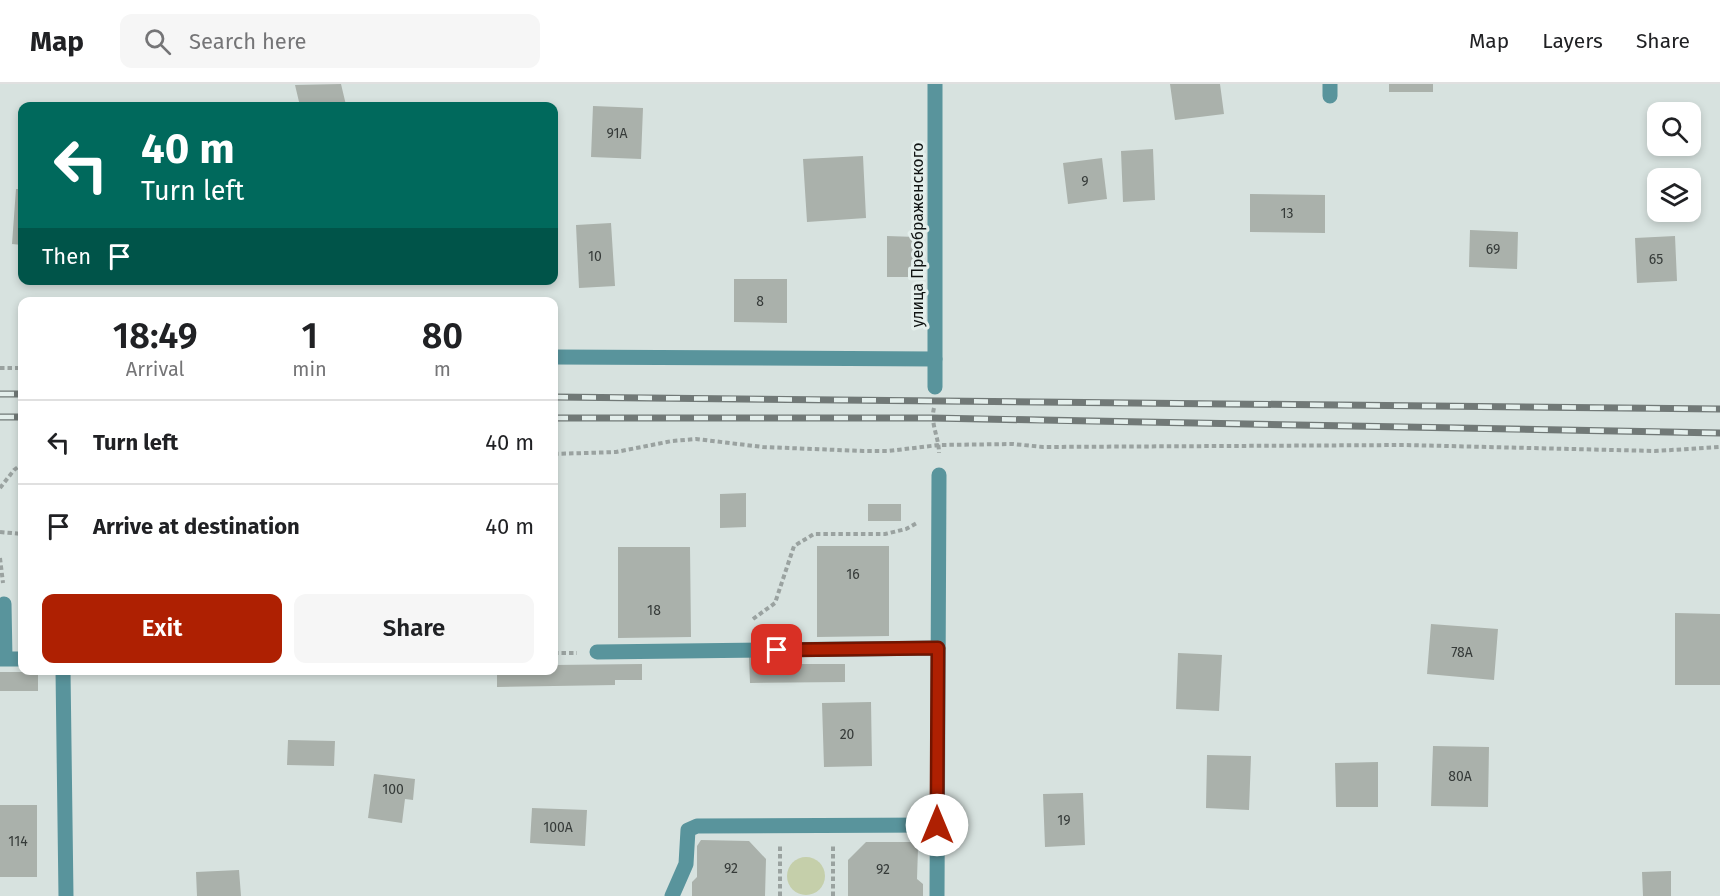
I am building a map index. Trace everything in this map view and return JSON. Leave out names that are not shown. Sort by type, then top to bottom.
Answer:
[{"type":"street","name":"улица Преображенского","points":[[935,84],[935,387]]},
{"type":"street","points":[[558,357],[935,359]]},
{"type":"street","points":[[938,896],[939,475]]},
{"type":"street","points":[[4,604],[2,659],[18,659]]},
{"type":"street","points":[[597,652],[938,648]]},
{"type":"street","points":[[63,675],[66,896]]},
{"type":"street","points":[[672,896],[686,864],[688,831],[697,826],[937,825]]},
{"type":"path","points":[[0,368],[18,368]]},
{"type":"path","points":[[935,387],[932,418],[939,445],[939,475]]},
{"type":"path","points":[[558,454],[616,452],[672,441],[696,439],[763,447],[863,451],[888,451],[939,445],[1014,444],[1043,447],[1405,445],[1655,451],[1720,447]]},
{"type":"path","points":[[0,488],[18,467]]},
{"type":"path","points":[[753,619],[776,603],[794,546],[814,534],[885,534],[906,529],[938,512]]},
{"type":"path","points":[[0,532],[18,534]]},
{"type":"path","points":[[780,851],[780,896]]},
{"type":"path","points":[[833,852],[833,896]]},
{"type":"green space","points":[[806,857],[819,863],[825,876],[819,889],[806,895],[793,889],[787,876],[793,863]]},
{"type":"building","points":[[341,84],[345,102],[299,102],[295,85]]},
{"type":"building","points":[[1170,84],[1220,84],[1224,114],[1175,120]]},
{"type":"building","points":[[1389,84],[1433,84],[1433,92],[1389,92]]},
{"type":"building","points":[[593,106],[643,108],[641,159],[591,157]]},
{"type":"building","points":[[1153,149],[1155,200],[1123,202],[1121,151]]},
{"type":"building","points":[[863,156],[866,218],[807,222],[803,159]]},
{"type":"building","points":[[1102,158],[1107,199],[1068,204],[1063,163]]},
{"type":"building","points":[[16,189],[18,189],[18,245],[12,244]]},
{"type":"building","points":[[1250,194],[1325,195],[1325,233],[1250,232]]},
{"type":"building","points":[[611,223],[615,286],[579,288],[576,225]]},
{"type":"building","points":[[1470,230],[1518,232],[1517,269],[1469,267]]},
{"type":"building","points":[[887,236],[916,237],[916,277],[887,277]]},
{"type":"building","points":[[1675,236],[1677,281],[1637,283],[1635,238]]},
{"type":"building","points":[[734,279],[787,279],[787,323],[734,322]]},
{"type":"building","points":[[746,493],[746,527],[720,528],[720,494]]},
{"type":"building","points":[[868,504],[901,504],[901,521],[868,521]]},
{"type":"building","points":[[817,546],[889,546],[889,636],[817,637]]},
{"type":"building","points":[[618,547],[690,547],[691,637],[618,638]]},
{"type":"building","points":[[1675,613],[1720,614],[1720,685],[1675,685]]},
{"type":"building","points":[[1431,624],[1498,629],[1494,680],[1427,674]]},
{"type":"building","points":[[1178,653],[1222,655],[1219,711],[1176,709]]},
{"type":"building","points":[[749,657],[799,657],[799,664],[845,664],[845,682],[750,683]]},
{"type":"building","points":[[642,664],[642,680],[615,680],[615,685],[497,687],[497,675],[558,675],[558,665]]},
{"type":"building","points":[[0,672],[38,675],[38,691],[0,691]]},
{"type":"building","points":[[871,702],[872,766],[824,767],[822,703]]},
{"type":"building","points":[[288,740],[335,741],[334,766],[287,765]]},
{"type":"building","points":[[1433,746],[1489,747],[1488,807],[1431,806]]},
{"type":"building","points":[[1207,755],[1251,756],[1249,810],[1206,808]]},
{"type":"building","points":[[1378,762],[1378,807],[1336,807],[1335,763]]},
{"type":"building","points":[[374,774],[415,779],[413,800],[405,799],[402,823],[368,818]]},
{"type":"building","points":[[1083,793],[1085,845],[1045,847],[1043,794]]},
{"type":"building","points":[[0,805],[37,805],[37,877],[0,877]]},
{"type":"building","points":[[532,808],[587,810],[585,846],[530,843]]},
{"type":"building","points":[[701,840],[749,841],[766,859],[765,896],[692,896],[692,882],[697,877],[697,846]]},
{"type":"building","points":[[866,842],[913,842],[918,848],[917,879],[923,884],[923,896],[848,896],[848,860]]},
{"type":"building","points":[[239,870],[241,896],[197,896],[196,872]]},
{"type":"building","points":[[1671,871],[1671,896],[1643,896],[1642,872]]},
{"type":"railway","points":[[0,394],[18,394]]},
{"type":"railway","points":[[558,397],[1720,409]]},
{"type":"railway","points":[[0,417],[18,417]]},
{"type":"railway","points":[[558,418],[932,418],[1720,433]]},
{"type":"route","points":[[777,650],[938,648],[937,825]]}]
